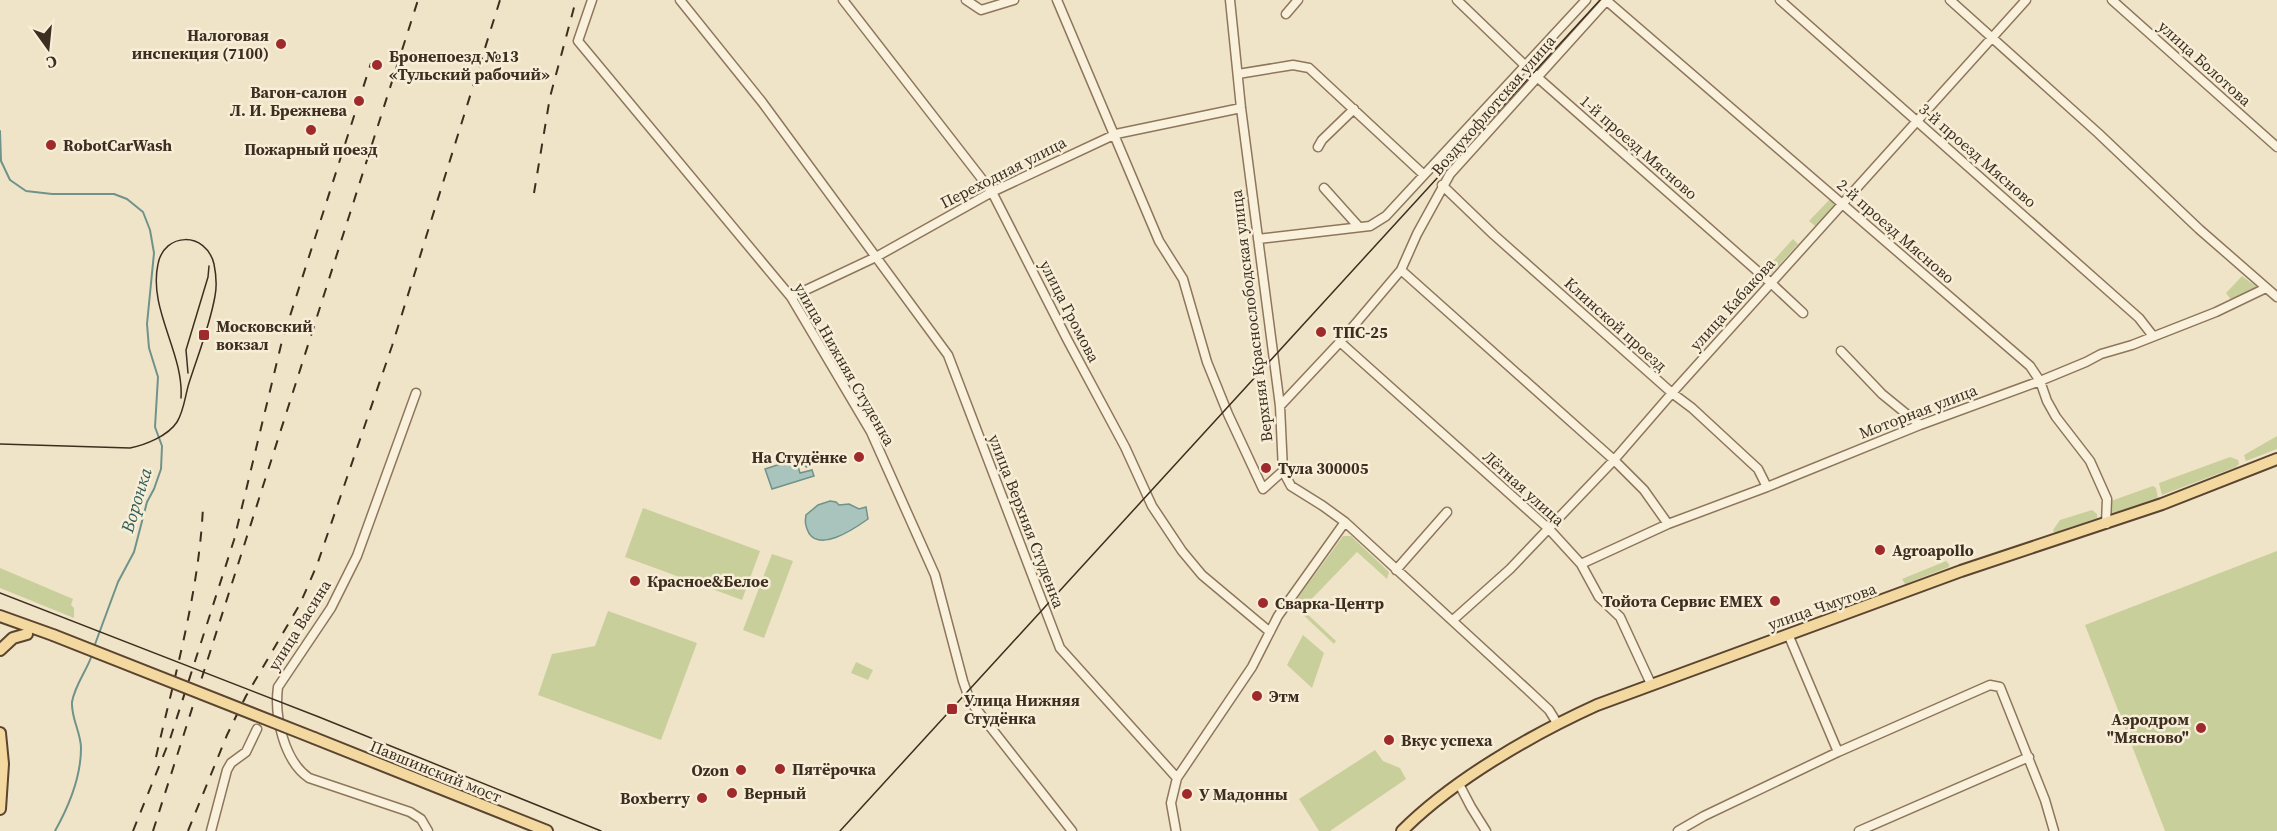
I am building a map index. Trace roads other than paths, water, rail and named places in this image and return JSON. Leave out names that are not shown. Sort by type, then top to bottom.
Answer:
[{"type":"main road","name":"улица Чмутова","points":[[1402,831],[1460,784],[1557,723],[1651,684],[1893,598],[1960,571],[2106,524],[2277,459]]},
{"type":"main road","name":"Павшинский мост","points":[[0,616],[547,831]]},
{"type":"main road","points":[[0,650],[13,638],[27,634]]},
{"type":"main road","points":[[0,733],[3,779],[0,809]]},
{"type":"street","name":"улица Нижняя Cтуденкa","points":[[592,0],[578,41],[791,297],[871,432],[935,576],[970,701],[1072,831]]},
{"type":"street","name":"улица Верхняя Студенка","points":[[680,0],[762,102],[948,355],[1060,648],[1177,778]]},
{"type":"street","name":"улица Громова","points":[[843,0],[992,192],[1125,447],[1152,506],[1182,551],[1202,574],[1270,632]]},
{"type":"street","points":[[966,0],[981,10],[1014,0]]},
{"type":"street","points":[[1057,0],[1116,134],[1159,242],[1183,279],[1207,362],[1263,489],[1283,471],[1291,486],[1345,522],[1547,708],[1557,723]]},
{"type":"street","name":"Верхняя Краснослободская улица","points":[[1230,0],[1241,108],[1280,406],[1283,471]]},
{"type":"street","points":[[1286,14],[1298,0]]},
{"type":"street","name":"1-й проезд Мясново","points":[[1457,0],[1537,77],[1803,313]]},
{"type":"street","name":"Воздухофлотская улица","points":[[1258,239],[1370,226],[1386,216],[1586,0]]},
{"type":"street","name":"Воздухофлотская улица","points":[[1280,406],[1340,342],[1401,270],[1442,185],[1450,174],[1607,0]]},
{"type":"street","name":"2-й проезд Мясново","points":[[1607,0],[2030,366],[2040,381],[2056,417],[2090,461],[2107,499],[2106,524]]},
{"type":"street","name":"3-й проезд Мясново","points":[[1780,0],[2131,310],[2153,336]]},
{"type":"street","points":[[1950,0],[2277,297]]},
{"type":"street","name":"улица Кабакова","points":[[1453,620],[1487,587],[1510,569],[1614,460],[2026,0]]},
{"type":"street","name":"улица Болотова","points":[[2112,0],[2277,147]]},
{"type":"street","points":[[1238,74],[1293,65],[1309,68],[1424,175]]},
{"type":"street","name":"Переходная улица","points":[[791,297],[876,256],[992,192],[1116,134],[1241,108]]},
{"type":"street","points":[[1318,147],[1322,140],[1354,109]]},
{"type":"street","name":"Клинской проезд","points":[[1442,185],[1494,235],[1672,393],[1692,408],[1758,469],[1767,487]]},
{"type":"street","points":[[1324,188],[1359,227]]},
{"type":"street","points":[[1401,270],[1614,460],[1644,490],[1668,524]]},
{"type":"street","name":"Моторная улица","points":[[1581,564],[1668,524],[1920,425],[2040,381],[2101,354],[2133,345],[2216,312],[2266,288]]},
{"type":"street","name":"Лётная улица","points":[[1340,342],[1549,529],[1581,564],[1599,597],[1620,617],[1651,684]]},
{"type":"street","points":[[1841,351],[1882,394],[1920,425]]},
{"type":"street","name":"улица Васина","points":[[416,393],[357,556],[331,608],[278,687],[276,699],[279,729],[302,774],[410,812],[421,819],[429,831]]},
{"type":"street","points":[[1396,570],[1447,512]]},
{"type":"street","points":[[1176,831],[1171,804],[1177,778],[1252,667],[1278,616],[1345,522]]},
{"type":"street","points":[[27,634],[53,635]]},
{"type":"street","points":[[1788,634],[1838,752]]},
{"type":"street","points":[[1678,831],[1704,816],[1838,752],[1990,685],[2000,687],[2029,757],[2054,831]]},
{"type":"street","points":[[212,831],[227,770],[231,763],[246,752],[256,729]]},
{"type":"street","points":[[1859,831],[2029,757]]},
{"type":"street","points":[[1460,784],[1486,831]]},
{"type":"water","points":[[805,456],[809,458],[811,466],[806,467],[804,464],[798,466],[800,473],[812,470],[814,476],[772,489],[765,469]]},
{"type":"water","points":[[830,501],[839,505],[849,504],[859,509],[866,507],[868,519],[836,538],[818,540],[807,529],[806,515],[818,505]]},
{"type":"waterway","name":"Воронка","points":[[0,131],[1,161],[10,180],[26,191],[52,194],[114,194],[127,199],[143,212],[150,230],[154,253],[147,324],[149,348],[158,377],[155,427],[162,446],[161,469],[147,502],[134,552],[118,582],[94,647]]},
{"type":"waterway","name":"Воронка","points":[[55,831],[65,812],[79,770],[81,742],[72,702],[92,655]]},
{"type":"tram line","points":[[840,831],[1600,0]]},
{"type":"tram line","points":[[0,444],[130,448],[156,439],[173,427],[183,408],[204,340],[216,288],[214,264],[210,253],[194,241],[185,240],[176,241],[162,253],[156,281],[162,314],[177,364],[181,398]]},
{"type":"tram line","points":[[188,373],[186,350],[208,277],[209,266]]},
{"type":"tram line","points":[[0,593],[319,717],[601,831]]},
{"type":"railway","points":[[153,831],[418,0]]},
{"type":"railway","points":[[188,831],[227,735],[246,696],[300,604],[317,565],[392,346],[500,0]]},
{"type":"railway","points":[[534,193],[550,97],[576,0]]},
{"type":"railway","points":[[133,831],[170,739],[234,540],[282,341],[371,63]]},
{"type":"railway","points":[[156,757],[191,602],[201,539],[203,507]]},
{"type":"place","name":"Налоговая инспекция (7100)","points":[[281,44]]},
{"type":"place","name":"Бронепоезд №13 «Тульский рабочий»","points":[[377,65]]},
{"type":"place","name":"Вагон-салон Л. И. Брежнева","points":[[359,101]]},
{"type":"place","name":"Пожарный поезд","points":[[311,130]]},
{"type":"place","name":"RobotCarWash","points":[[51,145]]},
{"type":"place","name":"ТПС-25","points":[[1321,332]]},
{"type":"place","name":"Московский вокзал","points":[[204,335]]},
{"type":"place","name":"На Студёнке","points":[[859,457]]},
{"type":"place","name":"Тула 300005","points":[[1266,468]]},
{"type":"place","name":"Agroapollo","points":[[1880,550]]},
{"type":"place","name":"Красное&Белое","points":[[635,581]]},
{"type":"place","name":"Тойота Сервис EMEX","points":[[1775,601]]},
{"type":"place","name":"Сварка-Центр","points":[[1263,603]]},
{"type":"place","name":"Этм","points":[[1257,696]]},
{"type":"place","name":"Улица Нижняя Студёнка","points":[[952,709]]},
{"type":"place","name":"Аэродром \"Мясново\"","points":[[2201,728]]},
{"type":"place","name":"Вкус успеха","points":[[1389,740]]},
{"type":"place","name":"Пятёрочка","points":[[780,769]]},
{"type":"place","name":"Ozon","points":[[741,770]]},
{"type":"place","name":"Верный","points":[[732,793]]},
{"type":"place","name":"У Мадонны","points":[[1187,794]]},
{"type":"place","name":"Boxberry","points":[[702,798]]}]
